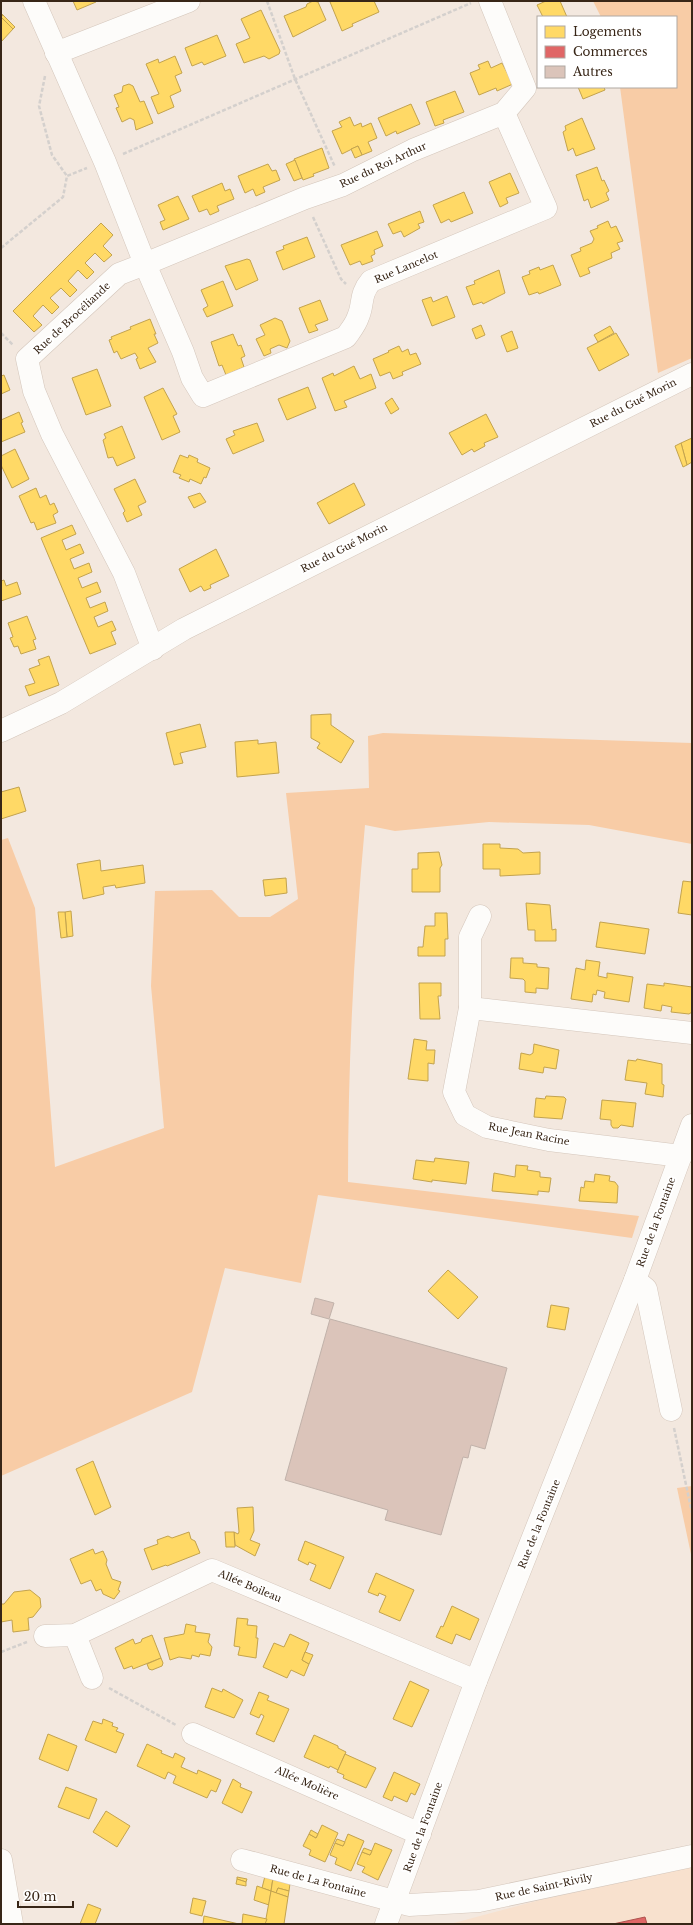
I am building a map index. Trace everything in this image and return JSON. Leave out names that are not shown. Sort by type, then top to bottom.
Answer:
[{"type":"street","points":[[34,1],[105,162],[145,264]]},
{"type":"street","points":[[60,61],[189,1]]},
{"type":"street","name":"Rue du Roi Arthur","points":[[145,264],[305,198],[343,185],[413,150],[504,113],[524,88],[490,1]]},
{"type":"street","name":"Rue Lancelot","points":[[145,264],[183,352],[192,378],[203,396],[346,337],[358,317],[365,288],[370,281],[546,208],[504,113]]},
{"type":"street","name":"Rue de Brocéliande","points":[[145,264],[119,274],[27,360],[34,391],[52,434],[124,573],[153,649]]},
{"type":"street","name":"Rue du Gué Morin","points":[[2,726],[61,703],[184,630],[692,374]]},
{"type":"street","name":"Rue Jean Racine","points":[[480,916],[470,936],[470,1008],[454,1092],[465,1115],[487,1127],[549,1140],[681,1156]]},
{"type":"street","points":[[470,1008],[692,1033]]},
{"type":"street","name":"Rue de la Fontaine","points":[[386,1924],[476,1681],[635,1280],[692,1125]]},
{"type":"street","points":[[635,1280],[646,1289],[671,1410]]},
{"type":"street","name":"Allée Boileau","points":[[45,1636],[75,1634],[212,1570],[476,1681]]},
{"type":"street","points":[[75,1634],[92,1678]]},
{"type":"street","name":"Allée Molière","points":[[193,1734],[420,1834]]},
{"type":"street","name":"Rue de Saint-Rivily","points":[[395,1902],[409,1906],[479,1901],[692,1856]]},
{"type":"street","points":[[1,1860],[12,1924]]},
{"type":"street","name":"Rue de La Fontaine","points":[[242,1860],[395,1902]]},
{"type":"path","points":[[266,1],[295,79],[343,185]]},
{"type":"path","points":[[67,176],[105,162],[477,1]]},
{"type":"path","points":[[1,248],[63,197],[67,176],[52,155],[39,106],[45,76],[60,61]]},
{"type":"path","points":[[305,198],[341,279],[361,301]]},
{"type":"path","points":[[671,1410],[692,1513]]},
{"type":"path","points":[[1,1652],[45,1636]]},
{"type":"path","points":[[92,1678],[193,1734]]},
{"type":"shaded area","points":[[593,1],[692,1],[692,358],[658,373],[620,88],[677,88],[677,16],[600,16]]},
{"type":"shaded area","points":[[383,733],[692,743],[692,844],[589,825],[489,822],[395,831],[365,825],[352,1004],[348,1182],[639,1216],[632,1238],[318,1195],[301,1283],[225,1268],[192,1392],[1,1476],[1,840],[8,838],[35,908],[55,1167],[164,1128],[151,986],[155,891],[212,890],[239,917],[270,917],[298,899],[286,793],[369,788],[368,736]]},
{"type":"shaded area","points":[[692,1486],[692,1559],[677,1488]]},
{"type":"shaded area","points":[[692,1867],[692,1924],[450,1924],[540,1900]]},
{"type":"building: Logements","points":[[73,1],[95,1],[96,2],[77,10]]},
{"type":"building: Logements","points":[[313,1],[318,2],[326,20],[293,37],[284,16],[306,7],[307,4]]},
{"type":"building: Logements","points":[[374,1],[379,12],[352,24],[353,26],[342,31],[330,2]]},
{"type":"building: Logements","points":[[546,1],[560,1],[567,16],[542,16],[537,5]]},
{"type":"building: Logements","points":[[261,10],[280,51],[279,54],[269,59],[264,56],[244,63],[236,44],[250,38],[241,19]]},
{"type":"building: Logements","points":[[3,15],[15,27],[13,29],[1,17]]},
{"type":"building: Logements","points":[[1,17],[13,29],[1,42]]},
{"type":"building: Logements","points":[[217,35],[226,56],[204,65],[202,62],[192,66],[185,48]]},
{"type":"building: Logements","points":[[175,56],[182,73],[175,76],[181,91],[170,96],[174,107],[158,114],[151,97],[159,94],[146,64],[158,59],[159,63]]},
{"type":"building: Logements","points":[[488,61],[491,68],[502,63],[513,84],[497,91],[496,88],[479,95],[470,73],[480,69],[478,65]]},
{"type":"building: Logements","points":[[129,84],[133,86],[140,102],[144,101],[153,123],[136,130],[134,120],[130,118],[122,122],[116,108],[119,107],[114,95],[122,92],[123,86]]},
{"type":"building: Logements","points":[[578,88],[604,88],[605,90],[583,99]]},
{"type":"building: Logements","points":[[455,91],[464,112],[443,120],[444,123],[435,126],[426,102]]},
{"type":"building: Logements","points":[[411,104],[420,124],[397,134],[396,131],[386,136],[378,118]]},
{"type":"building: Logements","points":[[350,117],[354,126],[361,123],[362,127],[371,123],[377,138],[368,142],[372,151],[362,155],[358,146],[342,154],[332,131],[342,127],[339,122]]},
{"type":"building: Logements","points":[[582,118],[595,149],[576,156],[573,148],[568,151],[563,132],[566,130],[565,126]]},
{"type":"building: Logements","points":[[358,146],[362,155],[355,158],[351,149]]},
{"type":"building: Logements","points":[[322,148],[329,168],[313,174],[314,176],[303,180],[294,159]]},
{"type":"building: Logements","points":[[295,160],[302,178],[294,181],[286,164]]},
{"type":"building: Logements","points":[[268,164],[272,171],[276,170],[280,180],[263,187],[265,192],[256,196],[253,189],[245,193],[238,176]]},
{"type":"building: Logements","points":[[597,167],[602,181],[604,180],[609,191],[606,193],[609,200],[591,208],[588,199],[584,201],[576,175]]},
{"type":"building: Logements","points":[[510,173],[519,193],[506,198],[508,203],[500,207],[489,182]]},
{"type":"building: Logements","points":[[222,183],[225,191],[230,189],[234,199],[217,206],[219,211],[210,215],[207,209],[199,212],[192,196]]},
{"type":"building: Logements","points":[[464,192],[473,213],[451,222],[449,219],[441,223],[433,205]]},
{"type":"building: Logements","points":[[178,196],[189,219],[163,230],[160,222],[165,220],[158,205]]},
{"type":"building: Logements","points":[[420,211],[424,222],[418,224],[420,228],[404,237],[401,231],[393,234],[388,224]]},
{"type":"building: Logements","points":[[608,221],[611,228],[616,226],[623,241],[617,243],[620,249],[611,253],[612,258],[588,268],[590,273],[580,277],[571,255],[581,251],[580,248],[592,243],[594,239],[590,231],[598,228],[597,226]]},
{"type":"building: Logements","points":[[101,223],[113,235],[103,246],[112,255],[104,262],[95,253],[85,263],[94,272],[87,279],[78,270],[68,281],[77,290],[70,297],[61,288],[50,298],[59,307],[52,314],[43,305],[33,316],[42,325],[34,332],[13,311]]},
{"type":"building: Logements","points":[[377,231],[383,246],[374,250],[375,254],[371,256],[373,261],[362,265],[360,261],[350,265],[341,245]]},
{"type":"building: Logements","points":[[307,237],[315,257],[283,270],[276,252],[284,249],[283,246]]},
{"type":"building: Logements","points":[[247,259],[250,260],[258,280],[236,290],[225,266]]},
{"type":"building: Logements","points":[[553,265],[561,285],[539,294],[538,292],[529,295],[522,277],[530,274],[529,271],[539,267],[540,270]]},
{"type":"building: Logements","points":[[499,270],[505,293],[483,304],[482,302],[473,305],[466,287],[475,284],[474,281]]},
{"type":"building: Logements","points":[[223,281],[233,306],[207,317],[203,309],[208,306],[201,290]]},
{"type":"building: Logements","points":[[447,296],[455,317],[432,326],[422,300],[431,297],[433,302]]},
{"type":"building: Logements","points":[[320,300],[328,320],[315,325],[318,330],[309,333],[299,308]]},
{"type":"building: Logements","points":[[275,318],[282,321],[290,341],[287,348],[279,345],[270,349],[271,353],[264,356],[256,339],[265,335],[260,325]]},
{"type":"building: Logements","points":[[150,319],[158,343],[148,348],[156,362],[140,369],[136,359],[138,358],[135,353],[121,359],[117,351],[114,353],[109,340],[112,339],[111,337],[131,329],[130,327]]},
{"type":"building: Logements","points":[[481,325],[485,335],[476,339],[472,329]]},
{"type":"building: Logements","points":[[610,326],[614,333],[598,342],[594,335]]},
{"type":"building: Logements","points":[[512,331],[518,348],[507,352],[501,336]]},
{"type":"building: Logements","points":[[616,333],[629,355],[599,371],[587,348]]},
{"type":"building: Logements","points":[[233,334],[238,346],[241,345],[245,356],[241,358],[244,367],[226,375],[222,365],[219,366],[211,342]]},
{"type":"building: Logements","points":[[399,346],[402,352],[408,349],[410,355],[416,353],[421,364],[402,372],[403,375],[393,379],[390,372],[380,376],[373,359]]},
{"type":"building: Logements","points":[[354,366],[360,379],[371,374],[376,388],[344,401],[347,407],[335,411],[322,378],[333,373],[334,376]]},
{"type":"building: Logements","points":[[97,369],[111,406],[86,415],[72,378]]},
{"type":"building: Logements","points":[[4,375],[10,390],[1,394],[1,376]]},
{"type":"building: Logements","points":[[308,387],[316,408],[287,420],[278,399]]},
{"type":"building: Logements","points":[[163,388],[177,414],[173,416],[180,432],[162,440],[144,397]]},
{"type":"building: Logements","points":[[392,398],[399,409],[391,414],[385,403]]},
{"type":"building: Logements","points":[[19,412],[23,422],[21,423],[25,432],[1,442],[1,420]]},
{"type":"building: Logements","points":[[486,414],[498,437],[484,443],[485,446],[474,452],[472,449],[462,455],[449,433]]},
{"type":"building: Logements","points":[[257,423],[264,441],[233,454],[226,439],[235,435],[233,431]]},
{"type":"building: Logements","points":[[122,426],[135,458],[117,466],[113,457],[108,458],[103,440],[106,438],[104,434]]},
{"type":"building: Logements","points":[[692,438],[692,462],[687,465],[681,443]]},
{"type":"building: Logements","points":[[681,443],[687,465],[683,467],[675,446]]},
{"type":"building: Logements","points":[[15,449],[29,479],[12,488],[1,465],[1,456]]},
{"type":"building: Logements","points":[[180,455],[188,458],[189,455],[198,459],[197,462],[210,468],[206,478],[204,477],[201,484],[190,479],[189,482],[179,478],[181,475],[173,472]]},
{"type":"building: Logements","points":[[135,479],[146,502],[138,506],[142,515],[127,522],[123,513],[125,511],[114,489]]},
{"type":"building: Logements","points":[[354,483],[365,505],[329,524],[317,503]]},
{"type":"building: Logements","points":[[36,488],[40,498],[46,495],[50,505],[54,503],[58,512],[53,515],[56,523],[37,530],[34,522],[31,523],[19,496]]},
{"type":"building: Logements","points":[[200,493],[206,502],[194,508],[188,497]]},
{"type":"building: Logements","points":[[72,525],[76,534],[62,540],[66,550],[80,544],[84,553],[70,559],[74,569],[89,563],[92,572],[78,578],[82,588],[97,582],[101,592],[86,598],[90,608],[105,602],[108,611],[94,617],[98,627],[112,621],[116,630],[111,632],[116,644],[90,654],[41,538]]},
{"type":"building: Logements","points":[[216,549],[229,576],[210,585],[211,588],[204,591],[201,586],[190,592],[179,569]]},
{"type":"building: Logements","points":[[4,580],[6,586],[17,582],[21,594],[1,601],[1,581]]},
{"type":"building: Logements","points":[[27,616],[36,639],[33,640],[36,649],[21,654],[18,646],[14,647],[10,638],[13,637],[8,623]]},
{"type":"building: Logements","points":[[49,656],[59,685],[29,696],[25,686],[35,683],[29,669],[40,665],[38,660]]},
{"type":"building: Logements","points":[[331,714],[331,725],[354,741],[341,763],[317,748],[320,743],[311,738],[311,715]]},
{"type":"building: Logements","points":[[200,724],[206,747],[180,753],[183,763],[174,765],[166,733]]},
{"type":"building: Logements","points":[[258,740],[258,744],[276,742],[279,773],[237,777],[235,742]]},
{"type":"building: Logements","points":[[19,787],[26,811],[1,819],[1,792]]},
{"type":"building: Logements","points":[[483,844],[500,844],[500,848],[518,849],[523,853],[540,852],[540,874],[500,876],[500,869],[483,869]]},
{"type":"building: Logements","points":[[439,852],[442,865],[440,868],[440,892],[412,892],[412,869],[418,869],[418,853]]},
{"type":"building: Logements","points":[[100,860],[101,871],[143,865],[145,883],[116,888],[115,885],[103,887],[104,894],[83,899],[77,864]]},
{"type":"building: Logements","points":[[286,878],[287,893],[265,896],[263,880]]},
{"type":"building: Logements","points":[[683,881],[692,882],[692,915],[678,913]]},
{"type":"building: Logements","points":[[526,903],[550,905],[552,930],[556,929],[556,941],[535,941],[535,930],[528,930]]},
{"type":"building: Logements","points":[[71,911],[73,936],[67,937],[65,912]]},
{"type":"building: Logements","points":[[58,912],[65,912],[67,937],[61,938]]},
{"type":"building: Logements","points":[[435,913],[447,913],[448,939],[445,939],[445,956],[418,956],[418,947],[423,947],[425,926],[435,926]]},
{"type":"building: Logements","points":[[600,922],[649,929],[645,954],[596,947]]},
{"type":"building: Logements","points":[[511,958],[523,958],[523,963],[537,964],[537,967],[549,968],[548,989],[536,988],[536,993],[525,992],[525,981],[523,979],[510,978]]},
{"type":"building: Logements","points":[[586,960],[600,962],[598,976],[607,978],[607,973],[633,977],[629,1002],[604,998],[605,992],[597,990],[596,995],[593,994],[592,1002],[571,999],[576,968],[585,970]]},
{"type":"building: Logements","points":[[419,983],[441,983],[441,996],[438,996],[440,1019],[420,1019]]},
{"type":"building: Logements","points":[[664,983],[692,987],[692,1012],[689,1014],[671,1012],[672,1007],[662,1005],[661,1011],[644,1008],[647,984],[664,986]]},
{"type":"building: Logements","points":[[414,1039],[427,1041],[426,1050],[435,1050],[434,1064],[428,1063],[428,1081],[408,1079]]},
{"type":"building: Logements","points":[[534,1044],[559,1050],[556,1069],[544,1067],[543,1073],[519,1069],[521,1053],[530,1055],[533,1053]]},
{"type":"building: Logements","points":[[637,1059],[662,1064],[662,1084],[664,1085],[663,1097],[645,1094],[647,1083],[625,1080],[628,1060],[636,1061]]},
{"type":"building: Logements","points":[[546,1096],[564,1097],[566,1099],[562,1119],[534,1117],[536,1098],[545,1099]]},
{"type":"building: Logements","points":[[602,1100],[636,1103],[633,1127],[621,1125],[618,1128],[613,1128],[611,1125],[611,1120],[600,1119]]},
{"type":"building: Logements","points":[[435,1158],[469,1162],[466,1184],[432,1180],[432,1182],[413,1179],[416,1160],[434,1162]]},
{"type":"building: Logements","points":[[516,1165],[528,1166],[527,1170],[540,1172],[540,1177],[551,1178],[549,1192],[538,1191],[538,1195],[492,1191],[494,1173],[515,1177]]},
{"type":"building: Logements","points":[[595,1174],[610,1176],[609,1181],[615,1182],[618,1186],[617,1203],[579,1201],[581,1187],[584,1188],[585,1181],[594,1182]]},
{"type":"building: Logements","points":[[448,1270],[478,1297],[458,1319],[428,1291]]},
{"type":"building: Logements","points":[[551,1305],[569,1308],[565,1330],[547,1327]]},
{"type":"building: Logements","points":[[93,1461],[111,1507],[95,1515],[76,1469]]},
{"type":"building: Logements","points":[[253,1507],[254,1531],[250,1540],[260,1544],[255,1556],[235,1545],[234,1532],[238,1534],[239,1532],[237,1508]]},
{"type":"building: Logements","points":[[189,1532],[191,1539],[195,1541],[200,1553],[167,1566],[166,1565],[152,1570],[144,1549],[158,1544],[157,1540],[168,1536],[172,1538]]},
{"type":"building: Logements","points":[[225,1532],[234,1532],[235,1547],[226,1547]]},
{"type":"building: Logements","points":[[305,1541],[344,1557],[330,1589],[310,1580],[316,1565],[309,1562],[308,1565],[298,1560]]},
{"type":"building: Logements","points":[[93,1549],[95,1554],[103,1551],[112,1579],[121,1582],[118,1590],[120,1591],[114,1599],[103,1594],[101,1589],[96,1591],[91,1580],[81,1584],[70,1559]]},
{"type":"building: Logements","points":[[376,1573],[414,1590],[400,1621],[379,1612],[386,1596],[379,1593],[378,1596],[368,1592]]},
{"type":"building: Logements","points":[[30,1590],[40,1598],[41,1607],[33,1617],[28,1618],[29,1630],[13,1632],[12,1620],[1,1622],[1,1604],[4,1604],[14,1592]]},
{"type":"building: Logements","points":[[452,1606],[479,1619],[470,1640],[456,1634],[452,1644],[436,1637],[441,1626],[443,1627]]},
{"type":"building: Logements","points":[[237,1618],[248,1619],[247,1625],[257,1626],[256,1638],[258,1638],[256,1658],[238,1655],[240,1647],[234,1646]]},
{"type":"building: Logements","points":[[186,1624],[196,1626],[195,1632],[210,1634],[208,1642],[212,1647],[210,1656],[200,1654],[199,1657],[192,1655],[191,1659],[179,1657],[170,1660],[164,1638],[184,1634]]},
{"type":"building: Logements","points":[[290,1634],[309,1643],[302,1660],[309,1664],[304,1676],[291,1670],[287,1678],[263,1667],[274,1643],[284,1647]]},
{"type":"building: Logements","points":[[152,1635],[161,1658],[133,1669],[132,1666],[124,1669],[115,1648],[133,1639],[135,1644],[141,1642],[142,1639]]},
{"type":"building: Logements","points":[[305,1652],[313,1655],[309,1664],[302,1660]]},
{"type":"building: Logements","points":[[161,1658],[163,1663],[162,1666],[152,1670],[149,1669],[147,1664]]},
{"type":"building: Logements","points":[[410,1681],[429,1690],[412,1727],[393,1719]]},
{"type":"building: Logements","points":[[212,1688],[222,1692],[223,1689],[243,1700],[234,1718],[205,1707]]},
{"type":"building: Logements","points":[[259,1692],[269,1696],[267,1700],[289,1709],[274,1742],[256,1734],[264,1716],[261,1714],[259,1718],[250,1714]]},
{"type":"building: Logements","points":[[103,1719],[113,1723],[112,1726],[118,1728],[116,1731],[124,1734],[116,1753],[85,1740],[93,1721],[102,1724]]},
{"type":"building: Logements","points":[[48,1734],[77,1746],[68,1771],[39,1759]]},
{"type":"building: Logements","points":[[314,1735],[338,1746],[338,1748],[346,1752],[338,1770],[330,1766],[329,1768],[304,1757]]},
{"type":"building: Logements","points":[[147,1744],[162,1751],[161,1753],[173,1758],[175,1753],[185,1758],[181,1767],[197,1774],[198,1770],[221,1780],[216,1792],[211,1790],[207,1798],[173,1783],[176,1776],[168,1772],[165,1779],[137,1766]]},
{"type":"building: Logements","points":[[345,1754],[376,1768],[366,1788],[343,1778],[344,1775],[337,1772]]},
{"type":"building: Logements","points":[[394,1772],[420,1784],[415,1795],[411,1793],[407,1802],[394,1796],[392,1801],[383,1797]]},
{"type":"building: Logements","points":[[233,1779],[241,1784],[240,1787],[252,1792],[242,1813],[222,1803]]},
{"type":"building: Logements","points":[[66,1787],[97,1799],[89,1819],[58,1807]]},
{"type":"building: Logements","points":[[106,1811],[130,1826],[117,1847],[93,1832]]},
{"type":"building: Logements","points":[[322,1825],[338,1833],[325,1862],[309,1855],[311,1850],[303,1846],[309,1834],[316,1838]]},
{"type":"building: Logements","points":[[311,1830],[318,1834],[316,1838],[309,1834]]},
{"type":"building: Logements","points":[[348,1834],[364,1841],[351,1871],[335,1864],[337,1858],[330,1855],[335,1843],[343,1846]]},
{"type":"building: Logements","points":[[337,1839],[345,1842],[343,1846],[335,1843]]},
{"type":"building: Logements","points":[[375,1843],[392,1850],[378,1880],[362,1872],[365,1867],[357,1864],[362,1852],[370,1855]]},
{"type":"building: Logements","points":[[364,1848],[372,1851],[370,1855],[362,1852]]},
{"type":"building: Logements","points":[[265,1876],[273,1878],[271,1891],[262,1888]]},
{"type":"building: Logements","points":[[291,1876],[289,1891],[278,1888],[276,1893],[271,1891],[273,1878]]},
{"type":"building: Logements","points":[[237,1877],[247,1879],[246,1882],[237,1879]]},
{"type":"building: Logements","points":[[237,1879],[246,1882],[246,1886],[236,1884]]},
{"type":"building: Logements","points":[[257,1886],[271,1891],[269,1905],[254,1900]]},
{"type":"building: Logements","points":[[278,1888],[289,1891],[288,1897],[276,1893]]},
{"type":"building: Logements","points":[[271,1891],[288,1897],[284,1924],[265,1924]]},
{"type":"building: Logements","points":[[193,1898],[206,1901],[202,1916],[190,1913]]},
{"type":"building: Logements","points":[[88,1904],[101,1909],[95,1924],[80,1924]]},
{"type":"building: Logements","points":[[243,1914],[267,1919],[265,1924],[242,1924]]},
{"type":"building: Logements","points":[[204,1916],[239,1924],[203,1924]]},
{"type":"building: Commerces","points":[[645,1917],[647,1924],[613,1924]]},
{"type":"building: Autres","points":[[315,1298],[334,1303],[329,1319],[311,1314]]},
{"type":"building: Autres","points":[[330,1319],[507,1368],[485,1449],[471,1445],[468,1458],[463,1457],[441,1535],[385,1520],[388,1510],[285,1480]]}]
